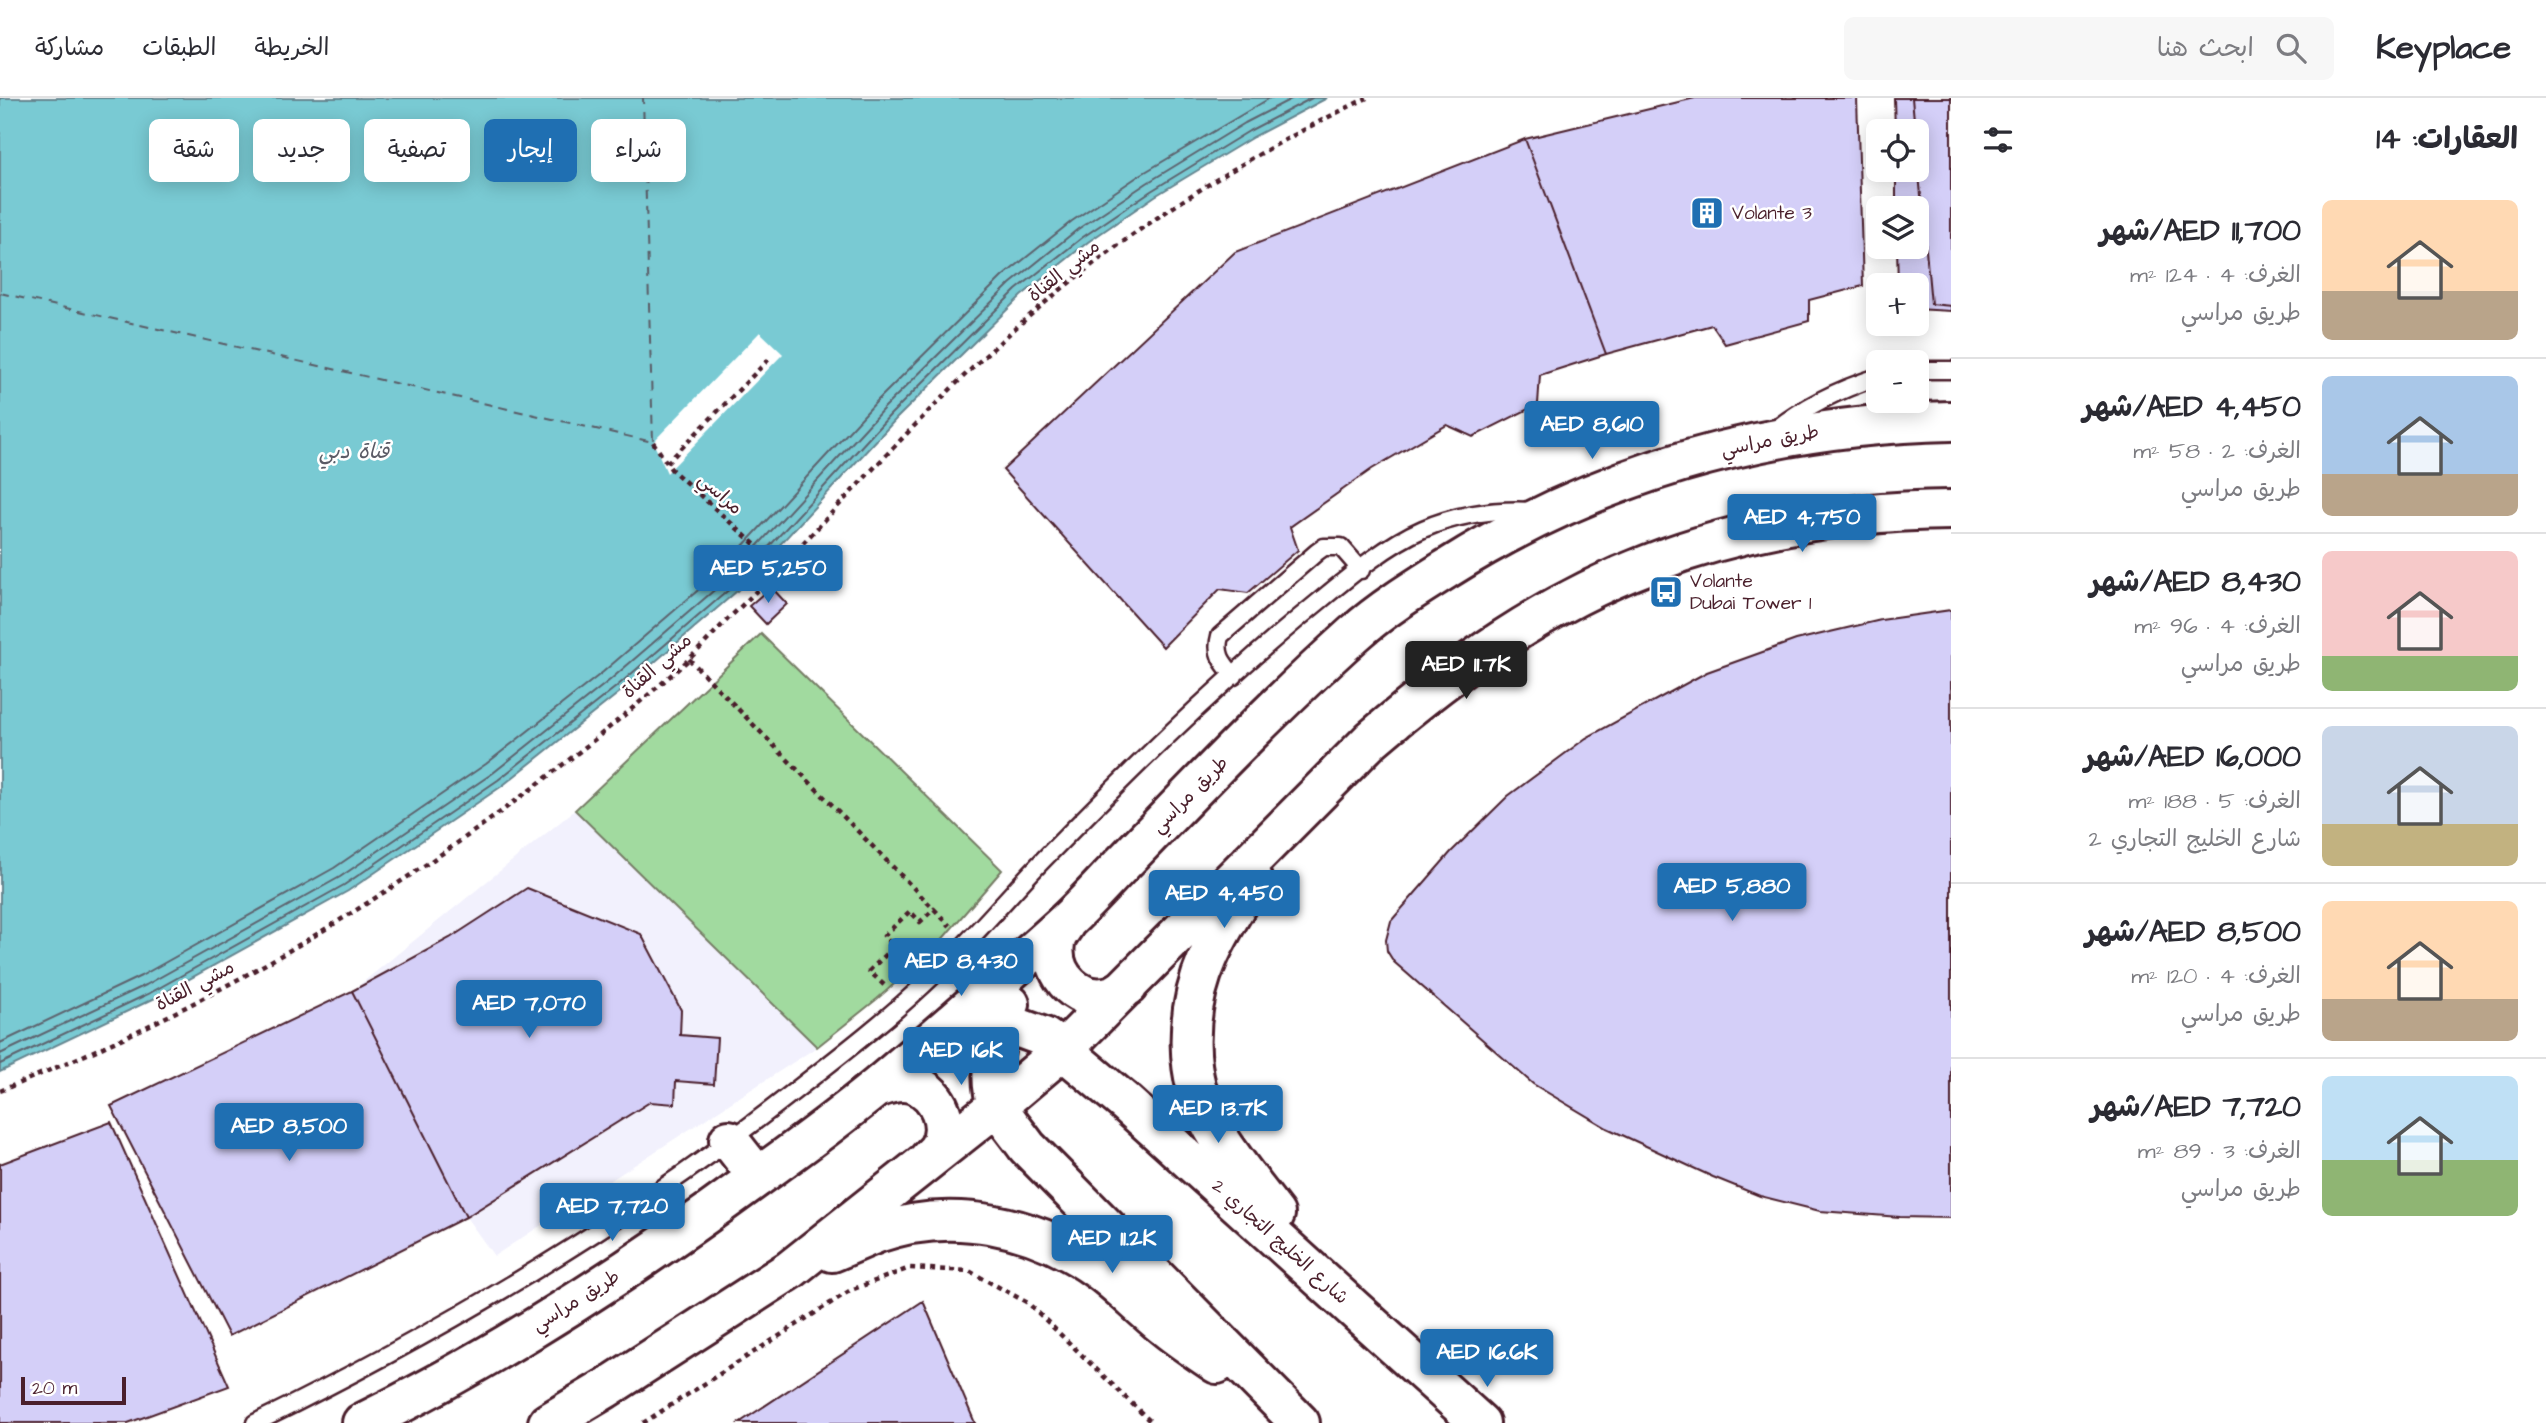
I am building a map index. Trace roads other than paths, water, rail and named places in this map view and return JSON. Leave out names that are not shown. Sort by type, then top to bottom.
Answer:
[{"type":"street","name":"طريق مراسي","points":[[362,1423],[410,1399],[556,1314],[665,1243],[876,1088],[1065,923],[1294,690],[1359,629],[1483,546],[1549,512],[1618,482],[1688,459],[1761,440],[1835,428],[1951,421]]},
{"type":"street","points":[[548,1423],[790,1270],[998,1105],[1063,1050],[1352,757],[1422,696],[1475,658],[1520,629],[1588,592],[1649,564],[1713,544],[1778,528],[1845,516],[1912,510],[1951,510]]},
{"type":"street","points":[[1279,832],[1209,955],[1199,981],[1190,1036],[1192,1067],[1211,1125],[1228,1152],[1332,1288]]},
{"type":"street","points":[[1065,923],[1055,941],[1054,960],[1061,978],[1076,991],[1094,997],[1113,995],[1128,986]]},
{"type":"street","points":[[1065,923],[1030,967],[1000,1024],[994,1065],[998,1105],[1027,1147],[1289,1412]]},
{"type":"street","name":"شارع الخليج التجاري 2","points":[[933,1037],[979,1025],[1000,1024],[1044,1037],[1063,1050],[1109,1087],[1467,1411],[1489,1423]]},
{"type":"street","points":[[876,1088],[895,1082],[914,1084],[930,1094],[941,1111],[944,1130],[938,1149],[925,1163]]},
{"type":"street","points":[[729,1140],[758,1177]]},
{"type":"street","points":[[790,1270],[878,1233],[917,1224],[956,1220],[996,1224],[1032,1234],[1067,1250],[1099,1271],[1163,1326],[1289,1412]]},
{"type":"lane","points":[[1929,370],[1951,370]]},
{"type":"lane","points":[[1761,440],[1816,401],[1866,381]]},
{"type":"lane","points":[[255,1423],[413,1342],[596,1232],[729,1140],[853,1045],[934,976],[1085,817],[1234,676],[1296,621],[1392,545],[1451,518],[1483,512],[1549,512]]},
{"type":"lane","points":[[1234,676],[1219,655],[1217,645],[1220,636],[1317,552],[1324,547],[1341,547],[1361,570]]},
{"type":"water","name":"قناة دبي","points":[[0,98],[1327,98],[1253,137],[1155,196],[1088,242],[1021,296],[896,419],[737,591],[620,692],[502,786],[348,891],[153,999],[0,1072]]},
{"type":"place","name":"Volante 3","points":[[1707,213]]},
{"type":"place","name":"Volante Dubai Tower 1","points":[[1666,592]]}]
